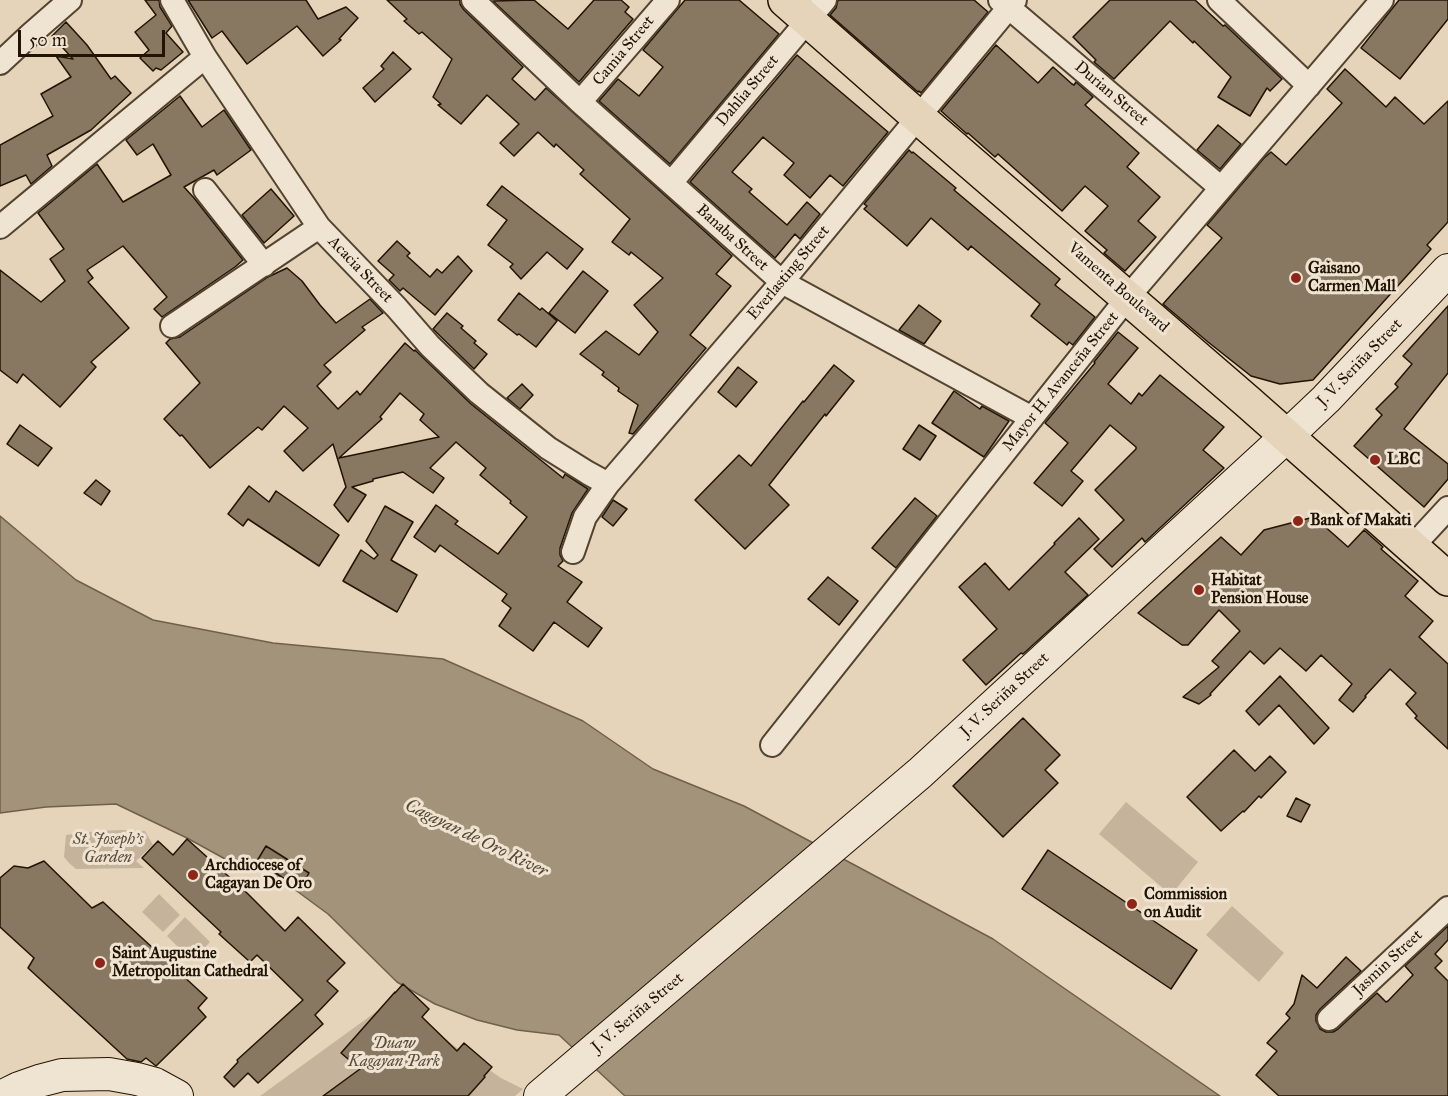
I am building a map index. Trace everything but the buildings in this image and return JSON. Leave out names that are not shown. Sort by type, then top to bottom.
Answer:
[{"type":"main road","name":"Vamenta Boulevard","points":[[806,7],[918,117],[1128,297],[1448,579]]},
{"type":"main road","name":"J. V. Seriña Street","points":[[540,1096],[920,773],[1326,399],[1448,270]]},
{"type":"main road","points":[[3,1096],[19,1088],[62,1075],[109,1074],[155,1084],[177,1096]]},
{"type":"street","points":[[0,63],[70,0]]},
{"type":"street","name":"Acacia Street","points":[[172,0],[205,57],[319,227],[430,346],[479,393],[548,448],[608,484]]},
{"type":"street","name":"Camia Street","points":[[580,102],[668,0]]},
{"type":"street","points":[[1219,0],[1309,86]]},
{"type":"street","name":"Mayor H. Avanceña Street","points":[[772,745],[1128,297],[1382,0]]},
{"type":"street","name":"Banaba Street","points":[[478,2],[580,102],[782,282],[1032,418]]},
{"type":"street","name":"Everlasting Street","points":[[573,552],[585,517],[608,484],[782,282],[918,117],[1008,2]]},
{"type":"street","name":"Durian Street","points":[[1008,2],[1221,188]]},
{"type":"street","name":"Dahlia Street","points":[[671,183],[806,7]]},
{"type":"street","points":[[0,226],[205,57]]},
{"type":"street","points":[[205,190],[264,265]]},
{"type":"street","points":[[172,326],[319,227]]},
{"type":"street","points":[[1412,547],[1448,508]]},
{"type":"street","name":"Jasmin Street","points":[[1329,1019],[1448,908]]},
{"type":"green space","points":[[1126,802],[1198,862],[1171,895],[1099,834]]},
{"type":"green space","name":"St. Joseph's Garden","points":[[122,830],[145,831],[153,845],[136,861],[144,868],[76,869],[64,857],[66,835]]},
{"type":"green space","points":[[159,894],[180,915],[163,932],[142,912]]},
{"type":"green space","points":[[1232,906],[1284,953],[1259,982],[1206,935]]},
{"type":"green space","points":[[185,917],[210,942],[192,961],[167,936]]},
{"type":"green space","name":"Duaw Kagayan Park","points":[[395,998],[453,1045],[501,1078],[523,1089],[515,1096],[260,1096]]},
{"type":"water","name":"Cagayan de Oro River","points":[[0,516],[76,580],[153,620],[273,643],[443,659],[583,721],[653,769],[744,806],[993,939],[1220,1096],[625,1096],[559,1035],[517,1030],[477,1020],[435,1004],[397,982],[328,914],[290,886],[251,862],[227,860],[116,804],[46,807],[0,813]]},
{"type":"place","name":"Gaisano Carmen Mall","points":[[1296,278]]},
{"type":"place","name":"LBC","points":[[1375,460]]},
{"type":"place","name":"Bank of Makati","points":[[1298,521]]},
{"type":"place","name":"Habitat Pension House","points":[[1199,590]]},
{"type":"place","name":"Archdiocese of Cagayan De Oro","points":[[193,875]]},
{"type":"place","name":"Commission on Audit","points":[[1132,904]]},
{"type":"place","name":"Saint Augustine Metropolitan Cathedral","points":[[100,963]]}]
